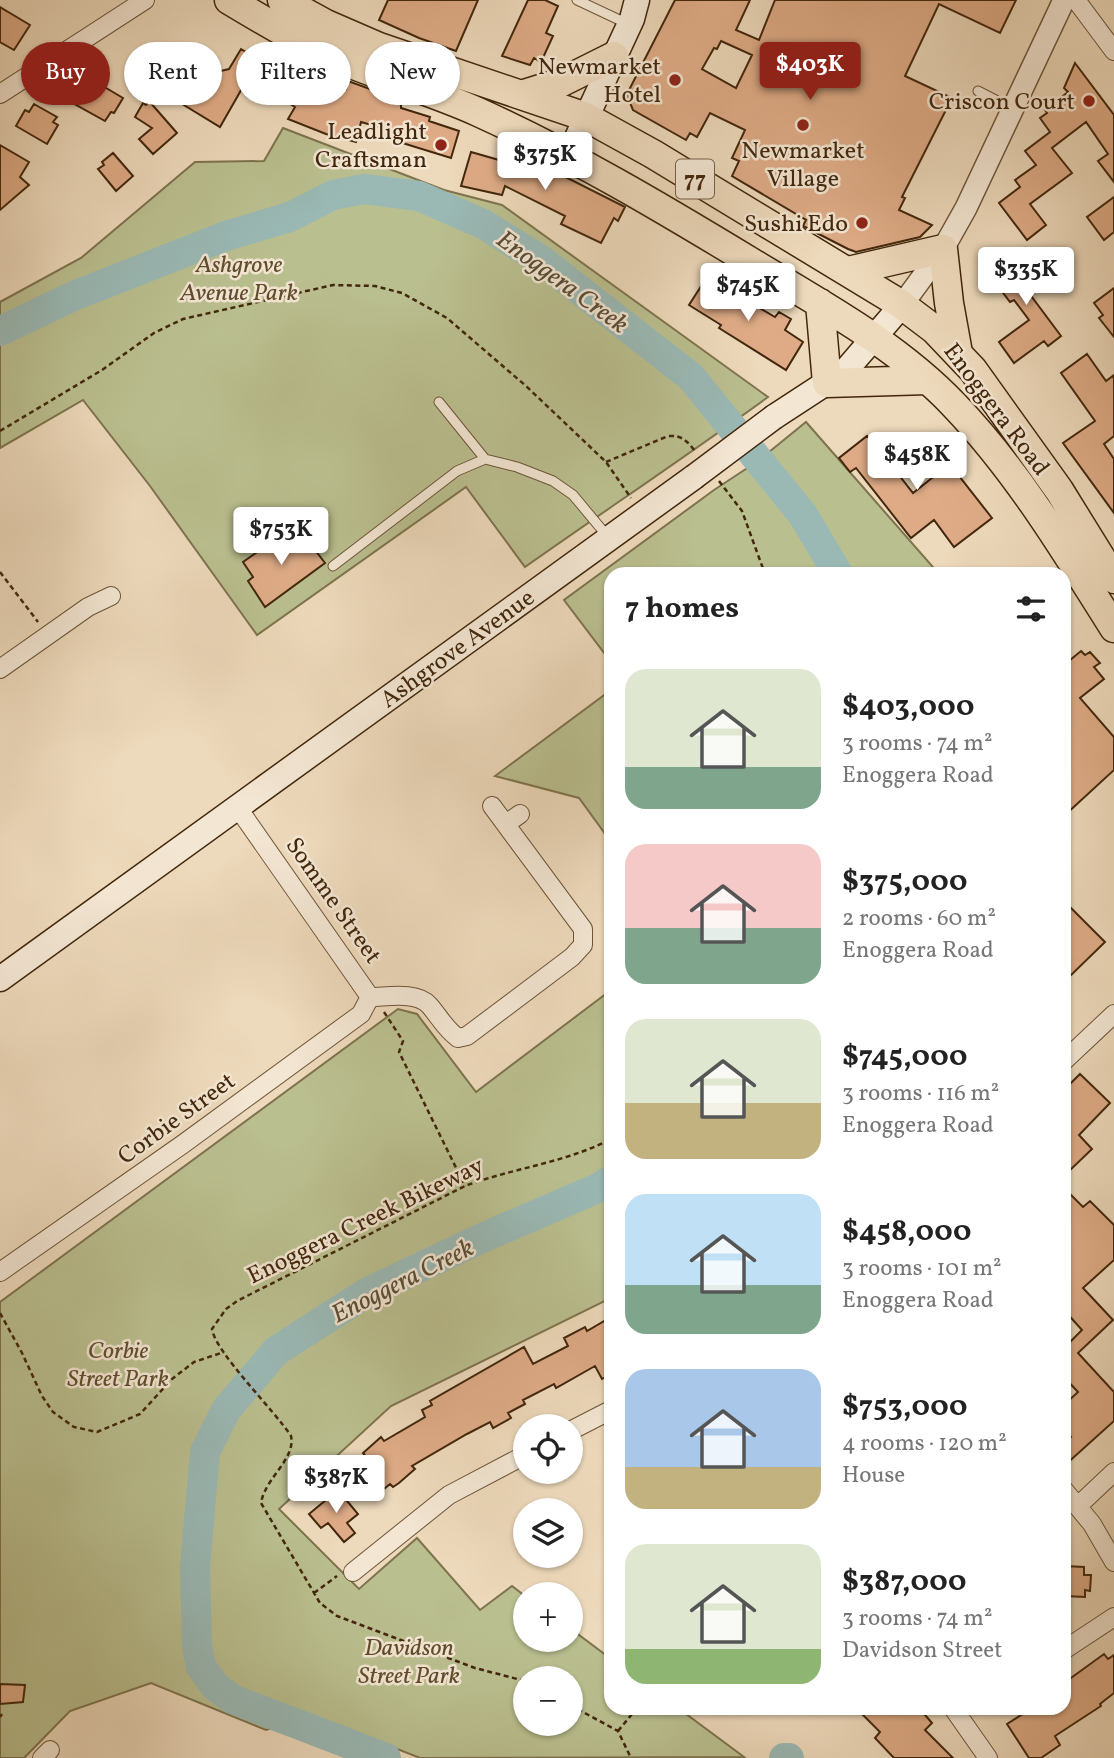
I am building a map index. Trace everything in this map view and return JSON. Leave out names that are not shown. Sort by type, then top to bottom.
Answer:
[{"type":"main road","name":"Enoggera Road","points":[[229,0],[336,58],[452,100],[569,155],[634,191],[874,338],[928,380],[956,407],[1002,463],[1068,556],[1114,628]]},
{"type":"main road","name":"Enoggera Road","points":[[282,0],[353,36],[586,117],[653,154],[902,305],[935,330],[989,390],[1051,479],[1114,579]]},
{"type":"main road","points":[[569,155],[633,15],[649,0]]},
{"type":"main road","points":[[522,95],[562,82],[614,56]]},
{"type":"main road","points":[[848,271],[943,249],[958,353]]},
{"type":"main road","points":[[820,303],[827,383],[928,380]]},
{"type":"main road","name":"Ashgrove Avenue","points":[[0,979],[774,417],[846,370],[902,305]]},
{"type":"street","points":[[0,94],[145,0]]},
{"type":"street","points":[[902,305],[943,249],[966,208],[1064,0]]},
{"type":"street","points":[[1076,0],[1114,51]]},
{"type":"street","points":[[0,670],[89,607],[111,596]]},
{"type":"street","name":"Somme Street","points":[[238,808],[370,997],[416,996],[426,1002],[449,1032],[458,1038],[467,1036],[572,957],[583,945],[583,929],[513,819],[492,806]]},
{"type":"street","name":"Corbie Street","points":[[1,1272],[361,1014],[370,997]]},
{"type":"street","points":[[1071,1054],[1114,1014]]},
{"type":"street","points":[[583,1424],[604,1414]]},
{"type":"street","points":[[353,1572],[449,1495],[513,1461]]},
{"type":"street","points":[[1079,1505],[1114,1472]]},
{"type":"street","points":[[1071,1497],[1092,1524],[1114,1562]]},
{"type":"street","points":[[1071,1645],[1114,1617]]},
{"type":"street","points":[[964,1715],[988,1758]]},
{"type":"lane","points":[[577,0],[633,15]]},
{"type":"lane","points":[[978,91],[1013,109]]},
{"type":"lane","points":[[439,402],[485,459],[517,467],[553,481],[573,495],[608,537]]},
{"type":"lane","points":[[333,566],[457,471],[485,459]]},
{"type":"path","points":[[0,431],[102,370],[170,324],[211,311],[333,285],[374,286],[402,293],[447,318],[526,386],[606,462],[631,498]]},
{"type":"path","points":[[0,572],[47,635]]},
{"type":"path","points":[[370,997],[403,1041],[398,1052],[465,1186]]},
{"type":"path","name":"Enoggera Creek Bikeway","points":[[224,1352],[213,1337],[212,1329],[226,1309],[237,1301],[465,1186],[494,1175],[558,1161],[604,1142]]},
{"type":"path","points":[[0,1313],[42,1396],[53,1412],[74,1427],[97,1432],[140,1414],[172,1380],[194,1362],[224,1352],[285,1427],[293,1444],[267,1484],[261,1503],[320,1603],[337,1616],[475,1668],[513,1678]]},
{"type":"path","points":[[314,1592],[344,1572],[353,1572]]},
{"type":"path","points":[[583,1712],[618,1731],[631,1758]]},
{"type":"path","points":[[618,1731],[631,1715]]},
{"type":"green space","name":"Ashgrove Avenue Park","points":[[283,128],[444,190],[502,205],[768,397],[525,567],[466,487],[257,635],[150,486],[83,400],[0,448],[0,302],[81,258],[195,162],[264,161]]},
{"type":"green space","points":[[806,422],[933,567],[609,567],[758,461]]},
{"type":"green space","points":[[604,571],[604,653],[564,600]]},
{"type":"green space","points":[[604,695],[604,832],[579,798],[495,776]]},
{"type":"green space","name":"Corbie Street Park","points":[[604,995],[604,1301],[391,1406],[279,1509],[359,1589],[417,1538],[480,1610],[512,1586],[513,1652],[583,1652],[583,1638],[604,1654],[604,1715],[687,1715],[744,1757],[420,1758],[311,1715],[266,1730],[151,1683],[70,1711],[24,1758],[0,1758],[0,1302],[398,1009],[417,1014],[476,1092]]},
{"type":"building","points":[[388,0],[478,0],[460,42],[430,42],[379,20]]},
{"type":"building","points":[[528,0],[545,0],[558,6],[546,33],[553,36],[541,62],[534,58],[530,65],[502,56]]},
{"type":"building","points":[[675,0],[750,0],[736,30],[759,40],[775,0],[1016,0],[1000,33],[939,4],[905,76],[952,98],[902,197],[905,198],[899,210],[932,225],[920,237],[856,252],[848,249],[803,226],[806,220],[732,176],[739,161],[732,158],[745,130],[710,113],[697,137],[690,133],[686,140],[633,110],[628,92]],"holes":[[[721,41],[752,55],[736,88],[702,69]]]},
{"type":"building","points":[[0,7],[30,25],[14,50],[0,42]]},
{"type":"building","points":[[236,57],[236,99],[220,127],[184,105],[222,105],[222,71],[229,69]]},
{"type":"building","points":[[1075,63],[1114,115],[1114,182],[1098,161],[1108,154],[1086,122],[1052,148],[1072,173],[1030,204],[1046,225],[1027,240],[999,203],[1020,187],[1015,180],[1036,165],[1025,151],[1050,132],[1040,118],[1047,113],[1045,110],[1068,92],[1064,88]]},
{"type":"building","points":[[351,82],[365,87],[365,105],[401,105],[401,108],[430,117],[429,121],[459,131],[451,158],[396,141],[397,132],[361,122],[356,142],[326,134],[288,119],[295,107],[292,105],[351,105]]},
{"type":"building","points":[[110,90],[123,98],[114,113],[111,112],[105,121],[76,105],[110,105]]},
{"type":"building","points":[[36,105],[57,117],[53,122],[58,125],[47,144],[16,126],[25,110],[29,112]]},
{"type":"building","points":[[142,105],[152,105],[177,133],[153,154],[139,139],[152,128],[135,117]]},
{"type":"building","points":[[0,145],[29,162],[20,177],[29,185],[0,210]]},
{"type":"building","points":[[471,152],[513,164],[516,152],[625,207],[618,221],[614,218],[601,243],[561,224],[565,216],[505,186],[502,195],[461,186]]},
{"type":"building","points":[[113,153],[133,176],[116,191],[98,169]]},
{"type":"building","points":[[1114,197],[1114,232],[1104,240],[1087,217]]},
{"type":"building","points":[[1025,248],[1048,280],[1029,293],[1061,336],[1048,346],[1044,341],[1014,363],[999,342],[1029,320],[1014,300],[1010,302],[994,281],[1012,268],[1007,262]]},
{"type":"building","points":[[707,277],[775,317],[779,312],[791,319],[785,330],[803,342],[786,370],[719,328],[721,325],[689,305]]},
{"type":"building","points":[[1114,288],[1114,337],[1099,318],[1103,315],[1094,303]]},
{"type":"building","points":[[1087,354],[1106,381],[1114,375],[1114,436],[1104,444],[1114,459],[1114,513],[1063,443],[1095,421],[1061,373]]},
{"type":"building","points":[[899,434],[915,454],[895,470],[913,493],[937,474],[959,476],[992,518],[954,547],[934,520],[911,538],[856,468],[850,472],[839,458],[867,436],[878,450]]},
{"type":"building","points":[[280,536],[308,541],[325,563],[265,607],[248,581],[253,577],[243,562]]},
{"type":"building","points":[[1081,651],[1085,655],[1090,652],[1100,663],[1094,667],[1104,679],[1080,698],[1114,737],[1114,770],[1071,810],[1071,659]]},
{"type":"building","points":[[1071,908],[1105,942],[1071,975]]},
{"type":"building","points":[[1080,1074],[1110,1103],[1079,1135],[1092,1149],[1071,1169],[1071,1083]]},
{"type":"building","points":[[1071,1195],[1083,1207],[1090,1201],[1114,1225],[1114,1260],[1083,1288],[1113,1320],[1078,1353],[1114,1392],[1114,1421],[1071,1460],[1071,1398],[1078,1392],[1071,1384],[1071,1341],[1082,1330],[1071,1318]]},
{"type":"building","points":[[604,1321],[604,1378],[602,1379],[595,1366],[556,1388],[554,1384],[523,1400],[525,1404],[508,1413],[511,1418],[493,1428],[490,1422],[467,1434],[412,1466],[415,1469],[399,1483],[393,1487],[390,1484],[379,1493],[358,1469],[369,1460],[363,1453],[381,1437],[384,1441],[425,1417],[422,1410],[432,1405],[430,1401],[524,1347],[533,1364],[568,1346],[564,1338],[585,1327],[587,1331]]},
{"type":"building","points":[[338,1490],[358,1514],[347,1523],[355,1533],[344,1542],[328,1523],[321,1528],[309,1514]]},
{"type":"building","points":[[1071,1566],[1084,1567],[1084,1575],[1091,1575],[1090,1591],[1085,1590],[1085,1597],[1071,1596]]},
{"type":"building","points":[[1104,1654],[1108,1659],[1114,1655],[1114,1693],[1100,1704],[1101,1706],[1055,1736],[1060,1745],[1041,1758],[1029,1758],[1007,1724],[1021,1715],[1071,1715],[1071,1678]]},
{"type":"building","points":[[0,1684],[25,1685],[23,1702],[0,1704]]},
{"type":"building","points":[[863,1715],[925,1715],[932,1723],[925,1730],[953,1758],[894,1758],[875,1738],[880,1732]]},
{"type":"waterway","name":"Enoggera Creek","points":[[0,331],[76,295],[226,236],[290,217],[333,195],[364,189],[419,196],[483,224],[541,260],[691,377],[803,515],[834,567]]},
{"type":"waterway","name":"Enoggera Creek","points":[[386,1758],[232,1699],[216,1687],[201,1667],[197,1645],[195,1567],[205,1452],[226,1410],[276,1351],[368,1292],[604,1184]]},
{"type":"waterway","name":"Enoggera Creek","points":[[784,1758],[789,1758]]},
{"type":"place","name":"Newmarket Hotel","points":[[675,80]]},
{"type":"place","name":"Criscon Court","points":[[1089,101]]},
{"type":"place","name":"Newmarket Village","points":[[803,125]]},
{"type":"place","name":"Leadlight Craftsman","points":[[441,145]]},
{"type":"place","name":"Sushi Edo","points":[[862,223]]},
{"type":"park label","name":"Davidson Street Park","points":[[409,1661]]}]
